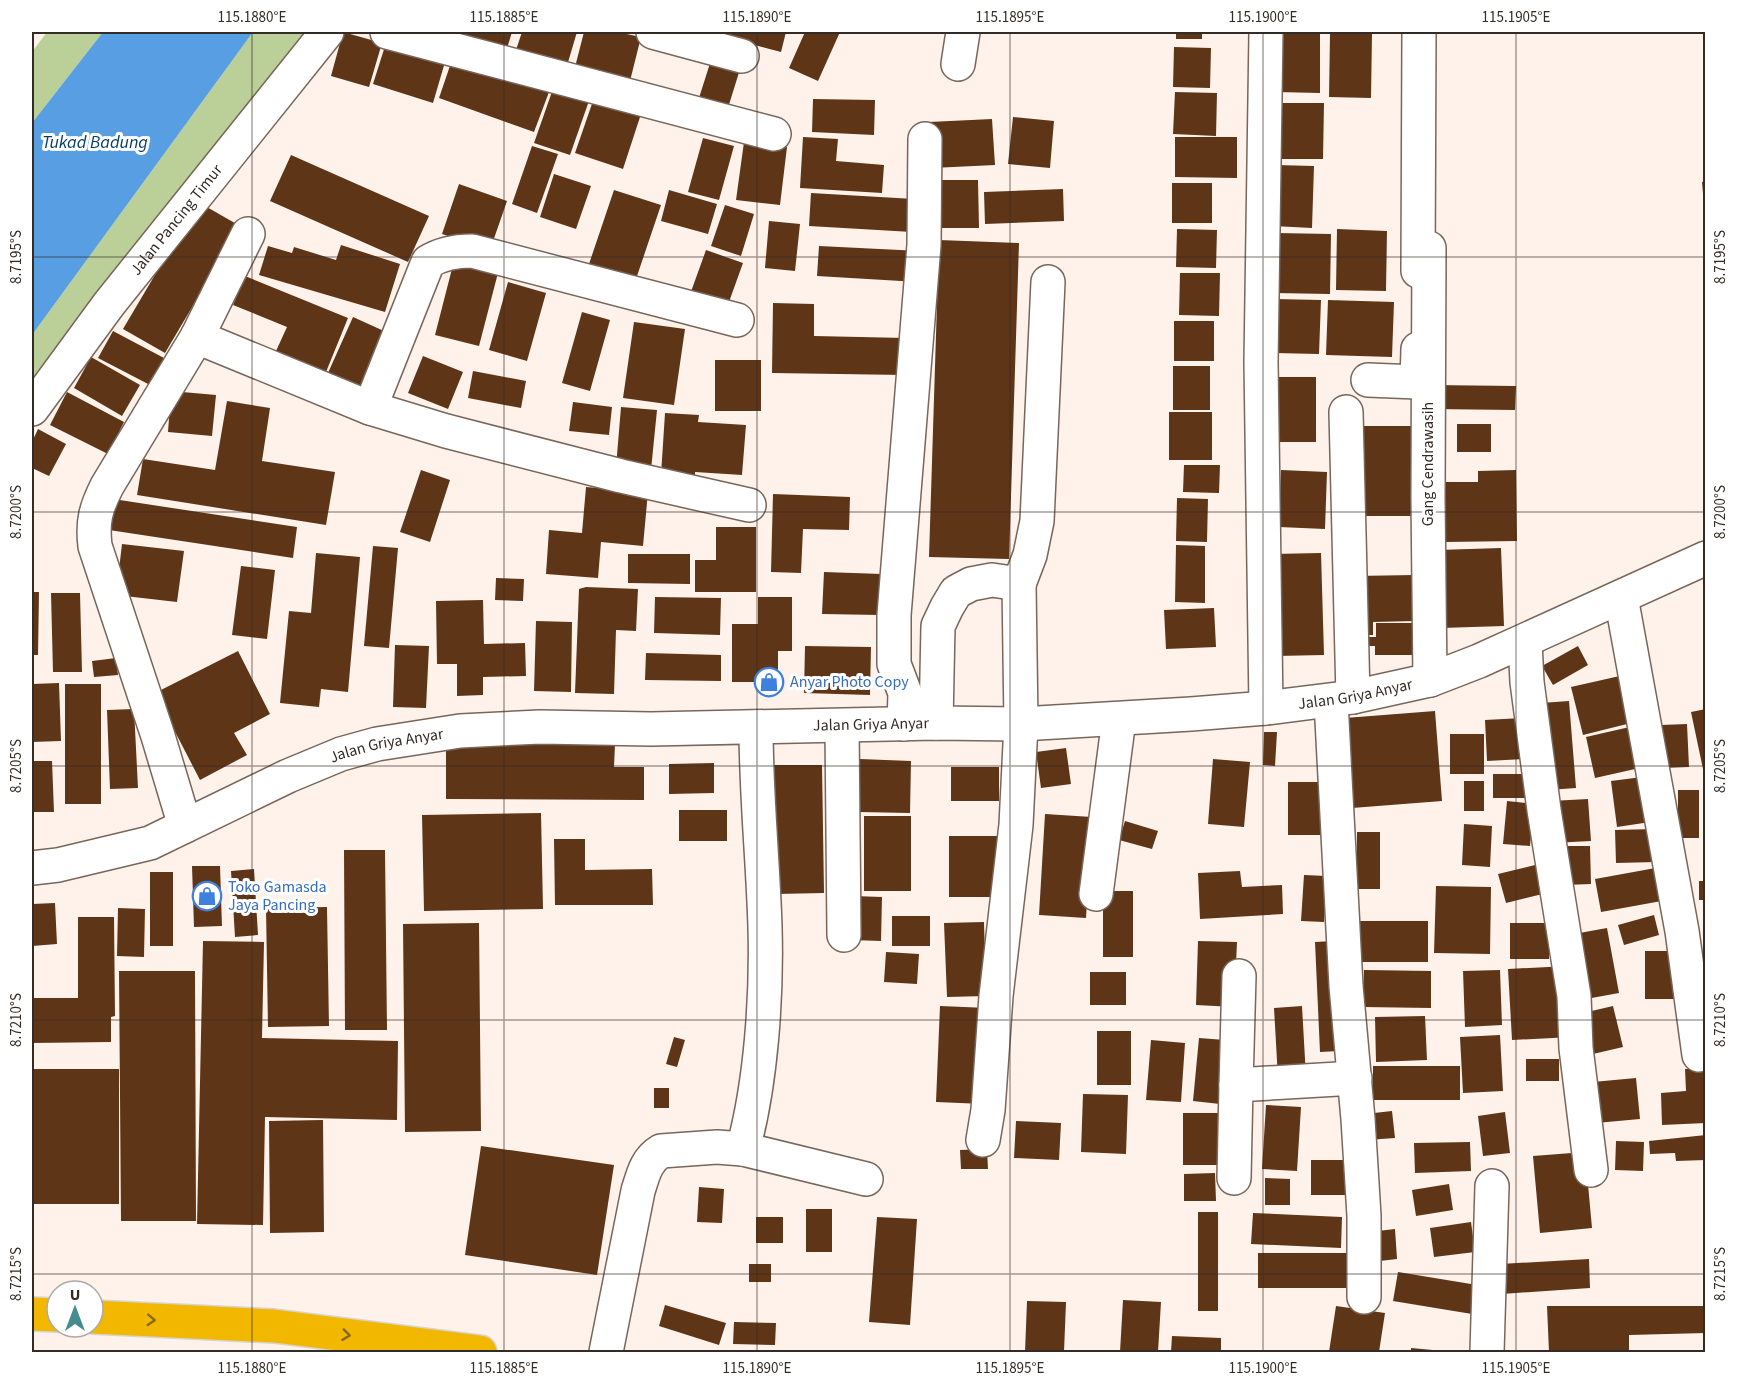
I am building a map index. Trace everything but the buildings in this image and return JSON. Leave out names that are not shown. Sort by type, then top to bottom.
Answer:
[{"type":"highway","points":[[105,1318],[274,1326],[480,1353]]},
{"type":"street","name":"Jalan Pancing Timur","points":[[32,410],[109,304],[327,32]]},
{"type":"street","points":[[387,32],[774,134]]},
{"type":"street","points":[[652,32],[742,56]]},
{"type":"street","points":[[958,64],[963,32]]},
{"type":"street","points":[[1266,32],[1261,362],[1266,708]]},
{"type":"street","points":[[1368,380],[1418,382],[1419,32]]},
{"type":"street","points":[[920,723],[894,664],[894,615],[924,245],[925,139]]},
{"type":"street","points":[[185,826],[158,736],[95,546],[93,531],[95,510],[107,486],[197,337],[248,234]]},
{"type":"street","name":"Gang Cendrawasih","points":[[1429,248],[1430,680]]},
{"type":"street","points":[[370,408],[428,262],[446,253],[472,251],[737,320]]},
{"type":"street","points":[[983,1140],[988,1110],[996,996],[1016,825],[1021,724],[1018,584],[1030,555],[1037,521],[1048,282]]},
{"type":"street","points":[[197,337],[370,408],[446,431],[588,468],[749,506]]},
{"type":"street","points":[[1346,412],[1342,928],[1364,1216],[1364,1297]]},
{"type":"street","name":"Jalan Griya Anyar","points":[[32,868],[58,865],[150,843],[288,776],[341,754],[377,744],[460,731],[920,723],[1021,724],[1266,708],[1342,699],[1430,680],[1525,642],[1706,558]]},
{"type":"street","points":[[920,723],[938,626],[956,592],[970,584],[992,580],[1018,584]]},
{"type":"street","points":[[1621,597],[1682,931],[1699,1055],[1706,1054]]},
{"type":"street","points":[[1525,642],[1533,729],[1574,996],[1576,1048],[1591,1170]]},
{"type":"street","points":[[1096,894],[1119,719]]},
{"type":"street","points":[[842,726],[844,935]]},
{"type":"street","points":[[743,1149],[758,1074],[765,976],[756,727]]},
{"type":"street","points":[[1234,1178],[1239,976]]},
{"type":"street","points":[[1236,1085],[1355,1078]]},
{"type":"street","points":[[606,1353],[638,1191],[646,1166],[654,1155],[661,1151],[717,1147],[743,1149],[866,1179]]},
{"type":"street","points":[[1487,1353],[1492,1186]]},
{"type":"green space","points":[[47,32],[103,32],[32,123],[32,52]]},
{"type":"green space","points":[[253,32],[304,32],[140,248],[32,399],[32,335]]},
{"type":"water","name":"Tukad Badung","points":[[103,32],[253,32],[32,335],[32,123]]},
{"type":"place","name":"Anyar Photo Copy","points":[[769,682]]},
{"type":"place","name":"Toko Gamasda Jaya Pancing","points":[[207,896]]}]
